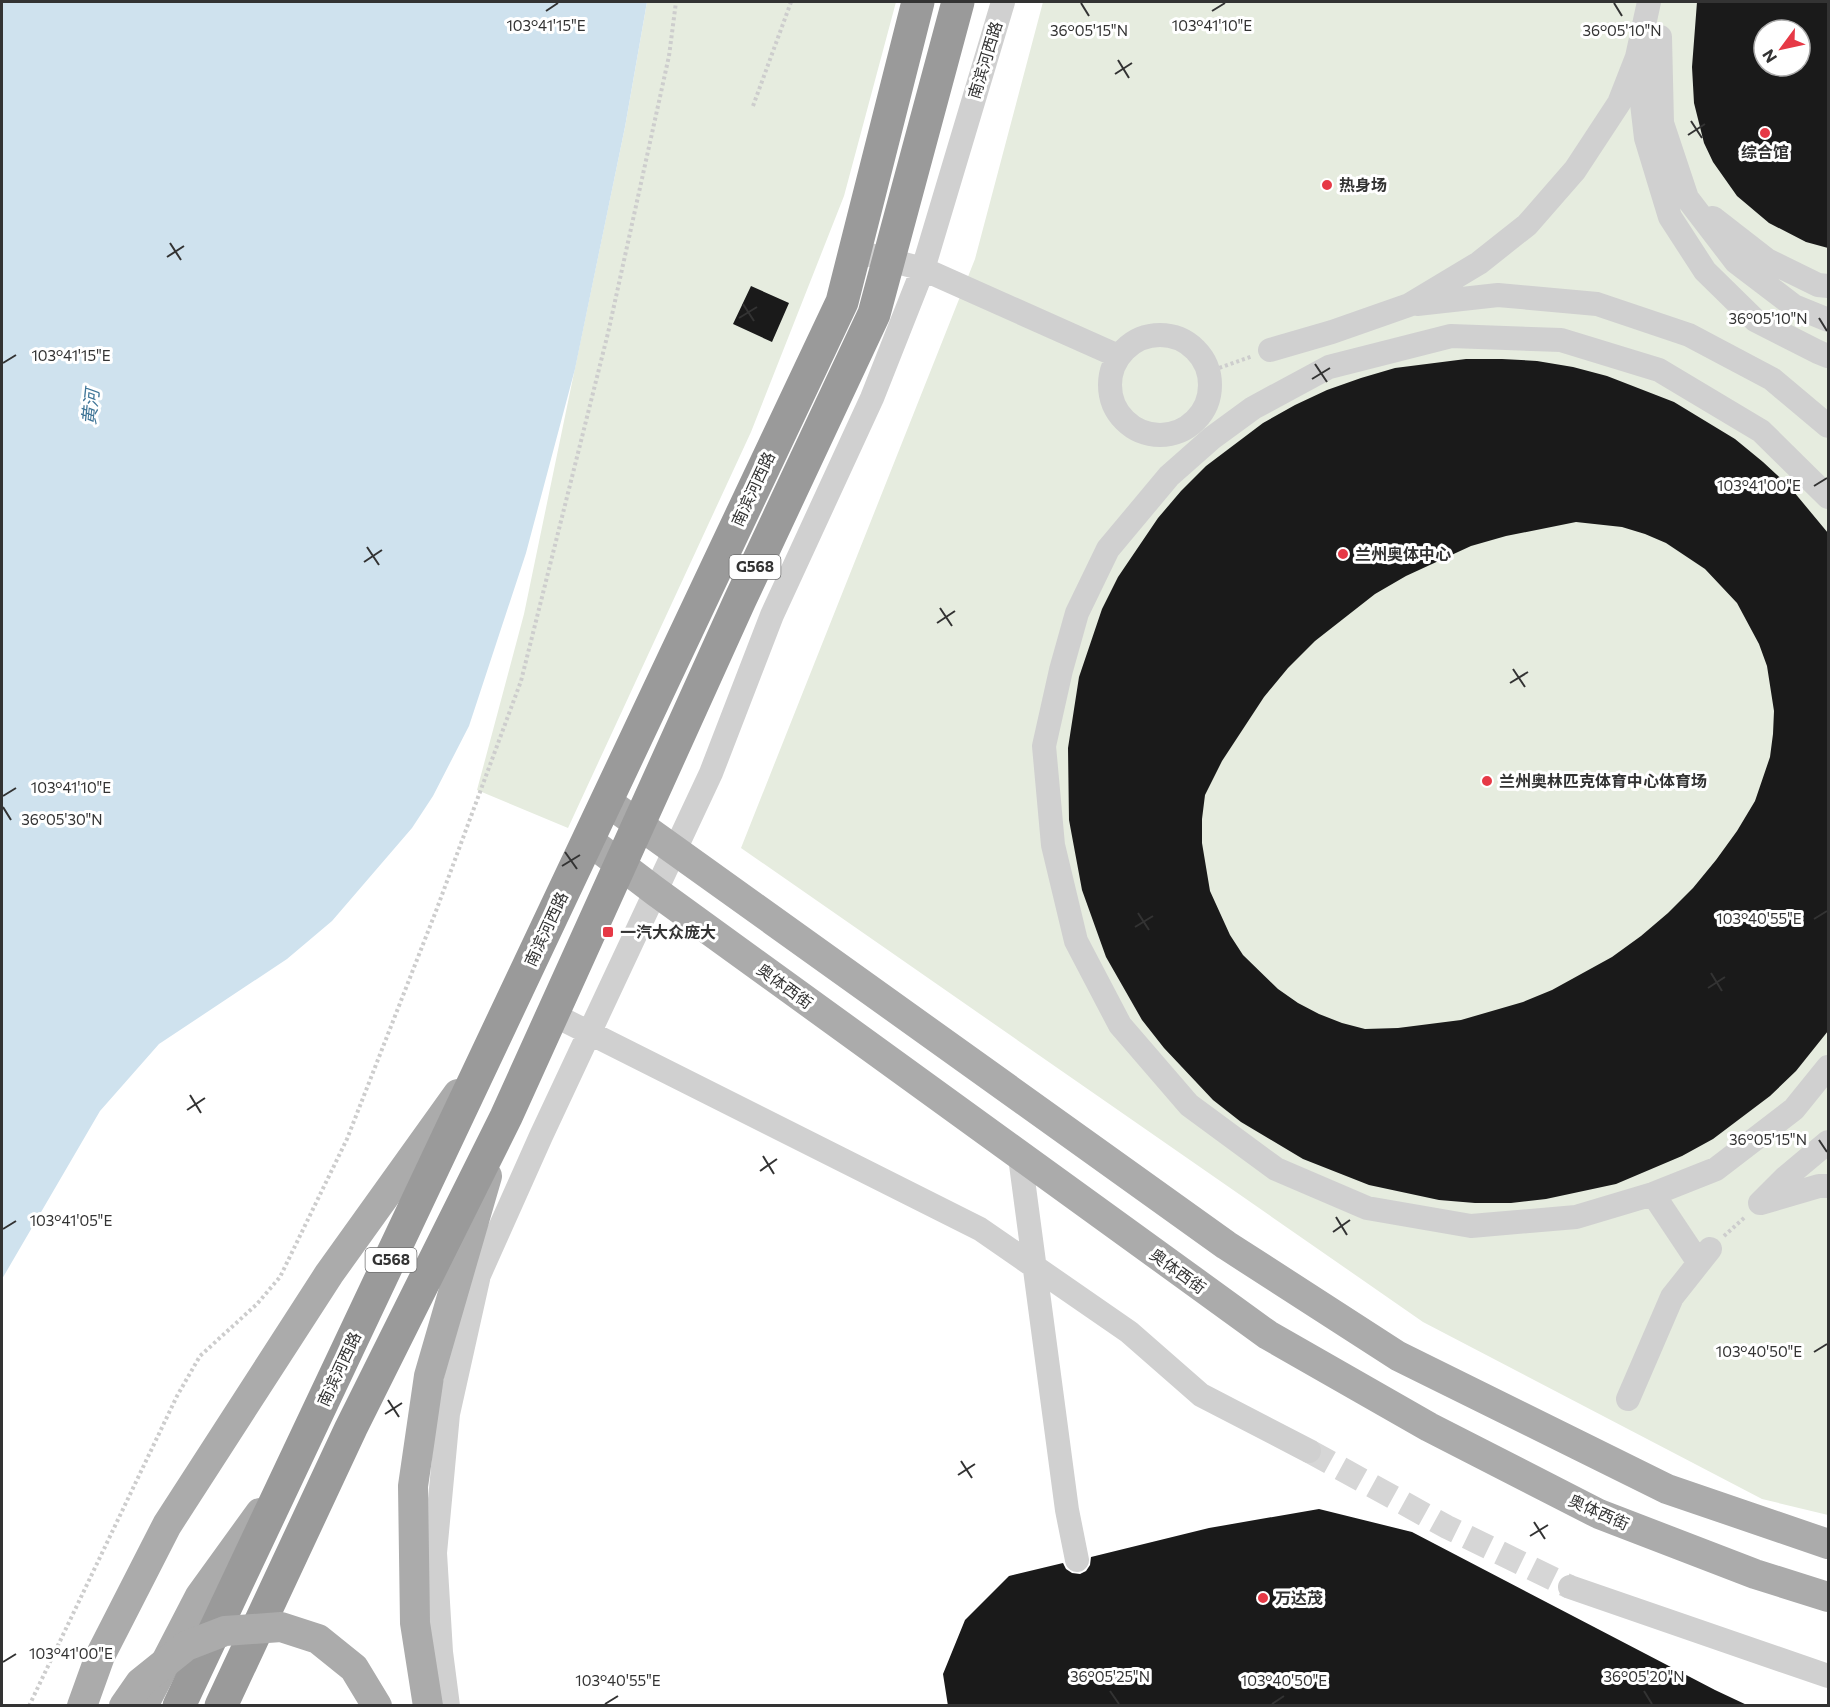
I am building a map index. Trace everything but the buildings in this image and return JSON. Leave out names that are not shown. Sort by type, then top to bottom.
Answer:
[{"type":"highway","name":"南滨河西路","points":[[179,1706],[842,302],[918,2]]},
{"type":"highway","name":"G568","points":[[221,1706],[351,1428],[506,1117],[619,864],[874,314],[958,2]]},
{"type":"main road","points":[[606,801],[1226,1245],[1398,1356],[1666,1489],[1828,1544]]},
{"type":"main road","name":"奥体西街","points":[[588,840],[655,891],[1268,1335],[1429,1427],[1599,1514],[1755,1574],[1828,1597]]},
{"type":"main road","points":[[82,1706],[100,1656],[167,1525],[329,1274],[490,1047]]},
{"type":"main road","points":[[428,1706],[415,1623],[413,1486],[429,1376],[506,1117]]},
{"type":"main road","points":[[143,1706],[200,1596],[291,1472]]},
{"type":"main road","points":[[124,1706],[140,1683],[186,1646],[225,1631],[281,1627],[318,1639],[354,1668],[377,1706]]},
{"type":"street","name":"南滨河西路","points":[[448,1706],[441,1652],[435,1553],[448,1414],[479,1275],[711,773],[772,615],[872,398],[923,269],[1003,2]]},
{"type":"street","points":[[1270,350],[1332,332],[1409,305],[1479,263],[1527,225],[1575,170],[1619,103],[1637,57],[1649,2]]},
{"type":"street","points":[[1660,37],[1662,123],[1687,198],[1736,262],[1794,306],[1822,318],[1823,285],[1767,260],[1687,198]]},
{"type":"street","points":[[1637,57],[1646,138],[1670,217],[1705,271],[1755,320],[1828,356]]},
{"type":"street","points":[[855,251],[923,269],[1118,356]]},
{"type":"street","points":[[1409,305],[1498,295],[1597,304],[1689,335],[1772,379],[1828,426]]},
{"type":"street","points":[[1160,334],[1176,337],[1190,345],[1202,357],[1208,372],[1210,388],[1207,404],[1198,418],[1185,429],[1169,435],[1152,435],[1136,430],[1122,419],[1113,405],[1109,388],[1111,371],[1118,356],[1129,344],[1144,337],[1160,334]]},
{"type":"street","points":[[1828,497],[1761,431],[1659,370],[1561,340],[1451,336],[1329,367],[1253,408],[1212,438],[1169,476],[1108,549],[1077,612],[1044,746],[1053,845],[1076,941],[1120,1025],[1189,1106],[1276,1169],[1367,1209],[1471,1226],[1576,1217],[1653,1194],[1716,1169],[1794,1109],[1828,1067]]},
{"type":"street","points":[[1198,418],[1212,438]]},
{"type":"street","points":[[552,1014],[980,1229],[1130,1332],[1201,1395],[1309,1451]]},
{"type":"street","points":[[1760,1203],[1785,1178],[1828,1142]]},
{"type":"street","points":[[1020,1156],[1067,1510],[1077,1560]]},
{"type":"street","points":[[1760,1203],[1819,1186],[1828,1186]]},
{"type":"street","points":[[1628,1399],[1672,1297],[1705,1256],[1653,1194]]},
{"type":"street","points":[[1570,1587],[1828,1676]]},
{"type":"path","points":[[29,1706],[177,1396],[200,1356],[256,1304],[280,1277],[347,1139],[436,911],[521,681],[608,333],[669,56],[676,2]]},
{"type":"path","points":[[753,105],[791,2]]},
{"type":"path","points":[[1208,372],[1270,350]]},
{"type":"path","points":[[1705,1256],[1760,1203]]},
{"type":"shaded area","points":[[647,2],[896,2],[844,196],[751,432],[568,828],[477,790],[524,614],[625,127]]},
{"type":"shaded area","name":"兰州奥体中心","points":[[1043,2],[1828,2],[1828,1515],[1762,1499],[1423,1322],[741,848],[975,259]]},
{"type":"water","name":"黄河","points":[[2,2],[647,2],[625,127],[575,369],[526,553],[469,726],[433,796],[412,828],[332,921],[287,959],[159,1044],[100,1111],[2,1279]]},
{"type":"tunnel","points":[[1309,1451],[1447,1527],[1570,1587]]},
{"type":"place","name":"综合馆","points":[[1765,133]]},
{"type":"place","name":"热身场","points":[[1327,185]]},
{"type":"place","name":"兰州奥体中心","points":[[1343,554]]},
{"type":"place","name":"兰州奥林匹克体育中心体育场","points":[[1487,781]]},
{"type":"place","name":"一汽大众庞大","points":[[608,932]]},
{"type":"place","name":"万达茂","points":[[1263,1598]]}]
